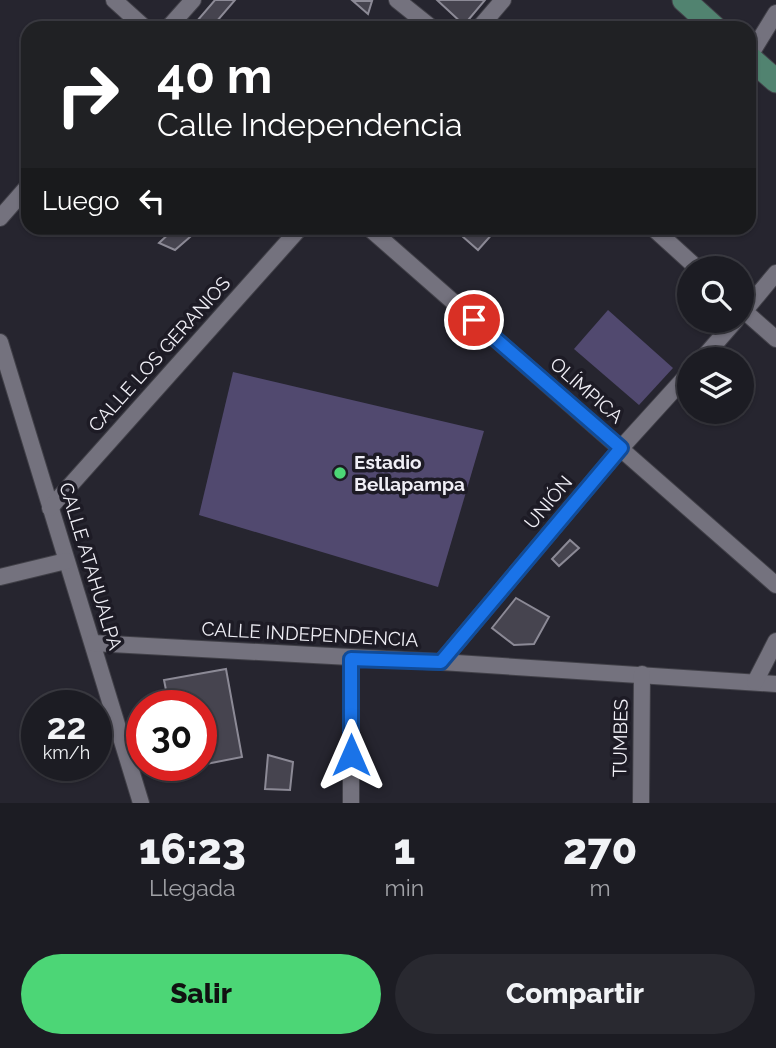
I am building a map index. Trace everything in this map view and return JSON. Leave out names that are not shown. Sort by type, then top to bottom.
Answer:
[{"type":"main road","points":[[684,0],[707,21]]},
{"type":"main road","points":[[756,63],[776,81]]},
{"type":"street","points":[[114,0],[137,21]]},
{"type":"street","points":[[174,21],[192,0]]},
{"type":"street","points":[[397,0],[423,21]]},
{"type":"street","points":[[485,21],[503,0]]},
{"type":"street","points":[[756,46],[776,13]]},
{"type":"street","points":[[0,218],[21,195]]},
{"type":"street","name":"CALLE LOS GERANIOS","points":[[50,508],[294,235]]},
{"type":"street","name":"OLÍMPICA","points":[[377,235],[776,585]]},
{"type":"street","points":[[661,235],[684,256]]},
{"type":"street","points":[[754,299],[776,273]]},
{"type":"street","points":[[754,323],[776,339]]},
{"type":"street","points":[[712,347],[725,333]]},
{"type":"street","name":"CALLE ATAHUALPA","points":[[0,342],[141,803]]},
{"type":"street","name":"UNIÓN","points":[[441,662],[621,448],[677,386]]},
{"type":"street","points":[[0,577],[66,561]]},
{"type":"street","points":[[755,682],[776,641]]},
{"type":"street","name":"CALLE INDEPENDENCIA","points":[[93,643],[776,684]]},
{"type":"street","points":[[351,659],[351,803]]},
{"type":"street","name":"TUMBES","points":[[641,803],[642,674]]},
{"type":"shaded area","points":[[608,310],[673,368],[639,405],[574,349]]},
{"type":"shaded area","name":"Estadio Bellapampa","points":[[233,372],[484,431],[438,587],[199,515]]},
{"type":"building","points":[[215,0],[235,0],[217,21],[197,21]]},
{"type":"building","points":[[437,0],[485,0],[467,21],[460,21]]},
{"type":"building","points":[[353,1],[372,1],[368,14]]},
{"type":"building","points":[[168,235],[190,237],[175,250],[159,243]]},
{"type":"building","points":[[463,235],[491,235],[478,250]]},
{"type":"building","points":[[570,540],[579,548],[559,566],[552,559]]},
{"type":"building","points":[[516,598],[549,617],[534,644],[514,645],[492,628]]},
{"type":"building","points":[[226,669],[242,757],[217,762],[217,690],[166,690],[164,680]]},
{"type":"building","points":[[268,755],[293,762],[290,790],[265,789]]},
{"type":"place","name":"Estadio Bellapampa","points":[[340,473]]},
{"type":"route","points":[[351,755],[351,659],[441,662],[621,448],[474,320]]}]
